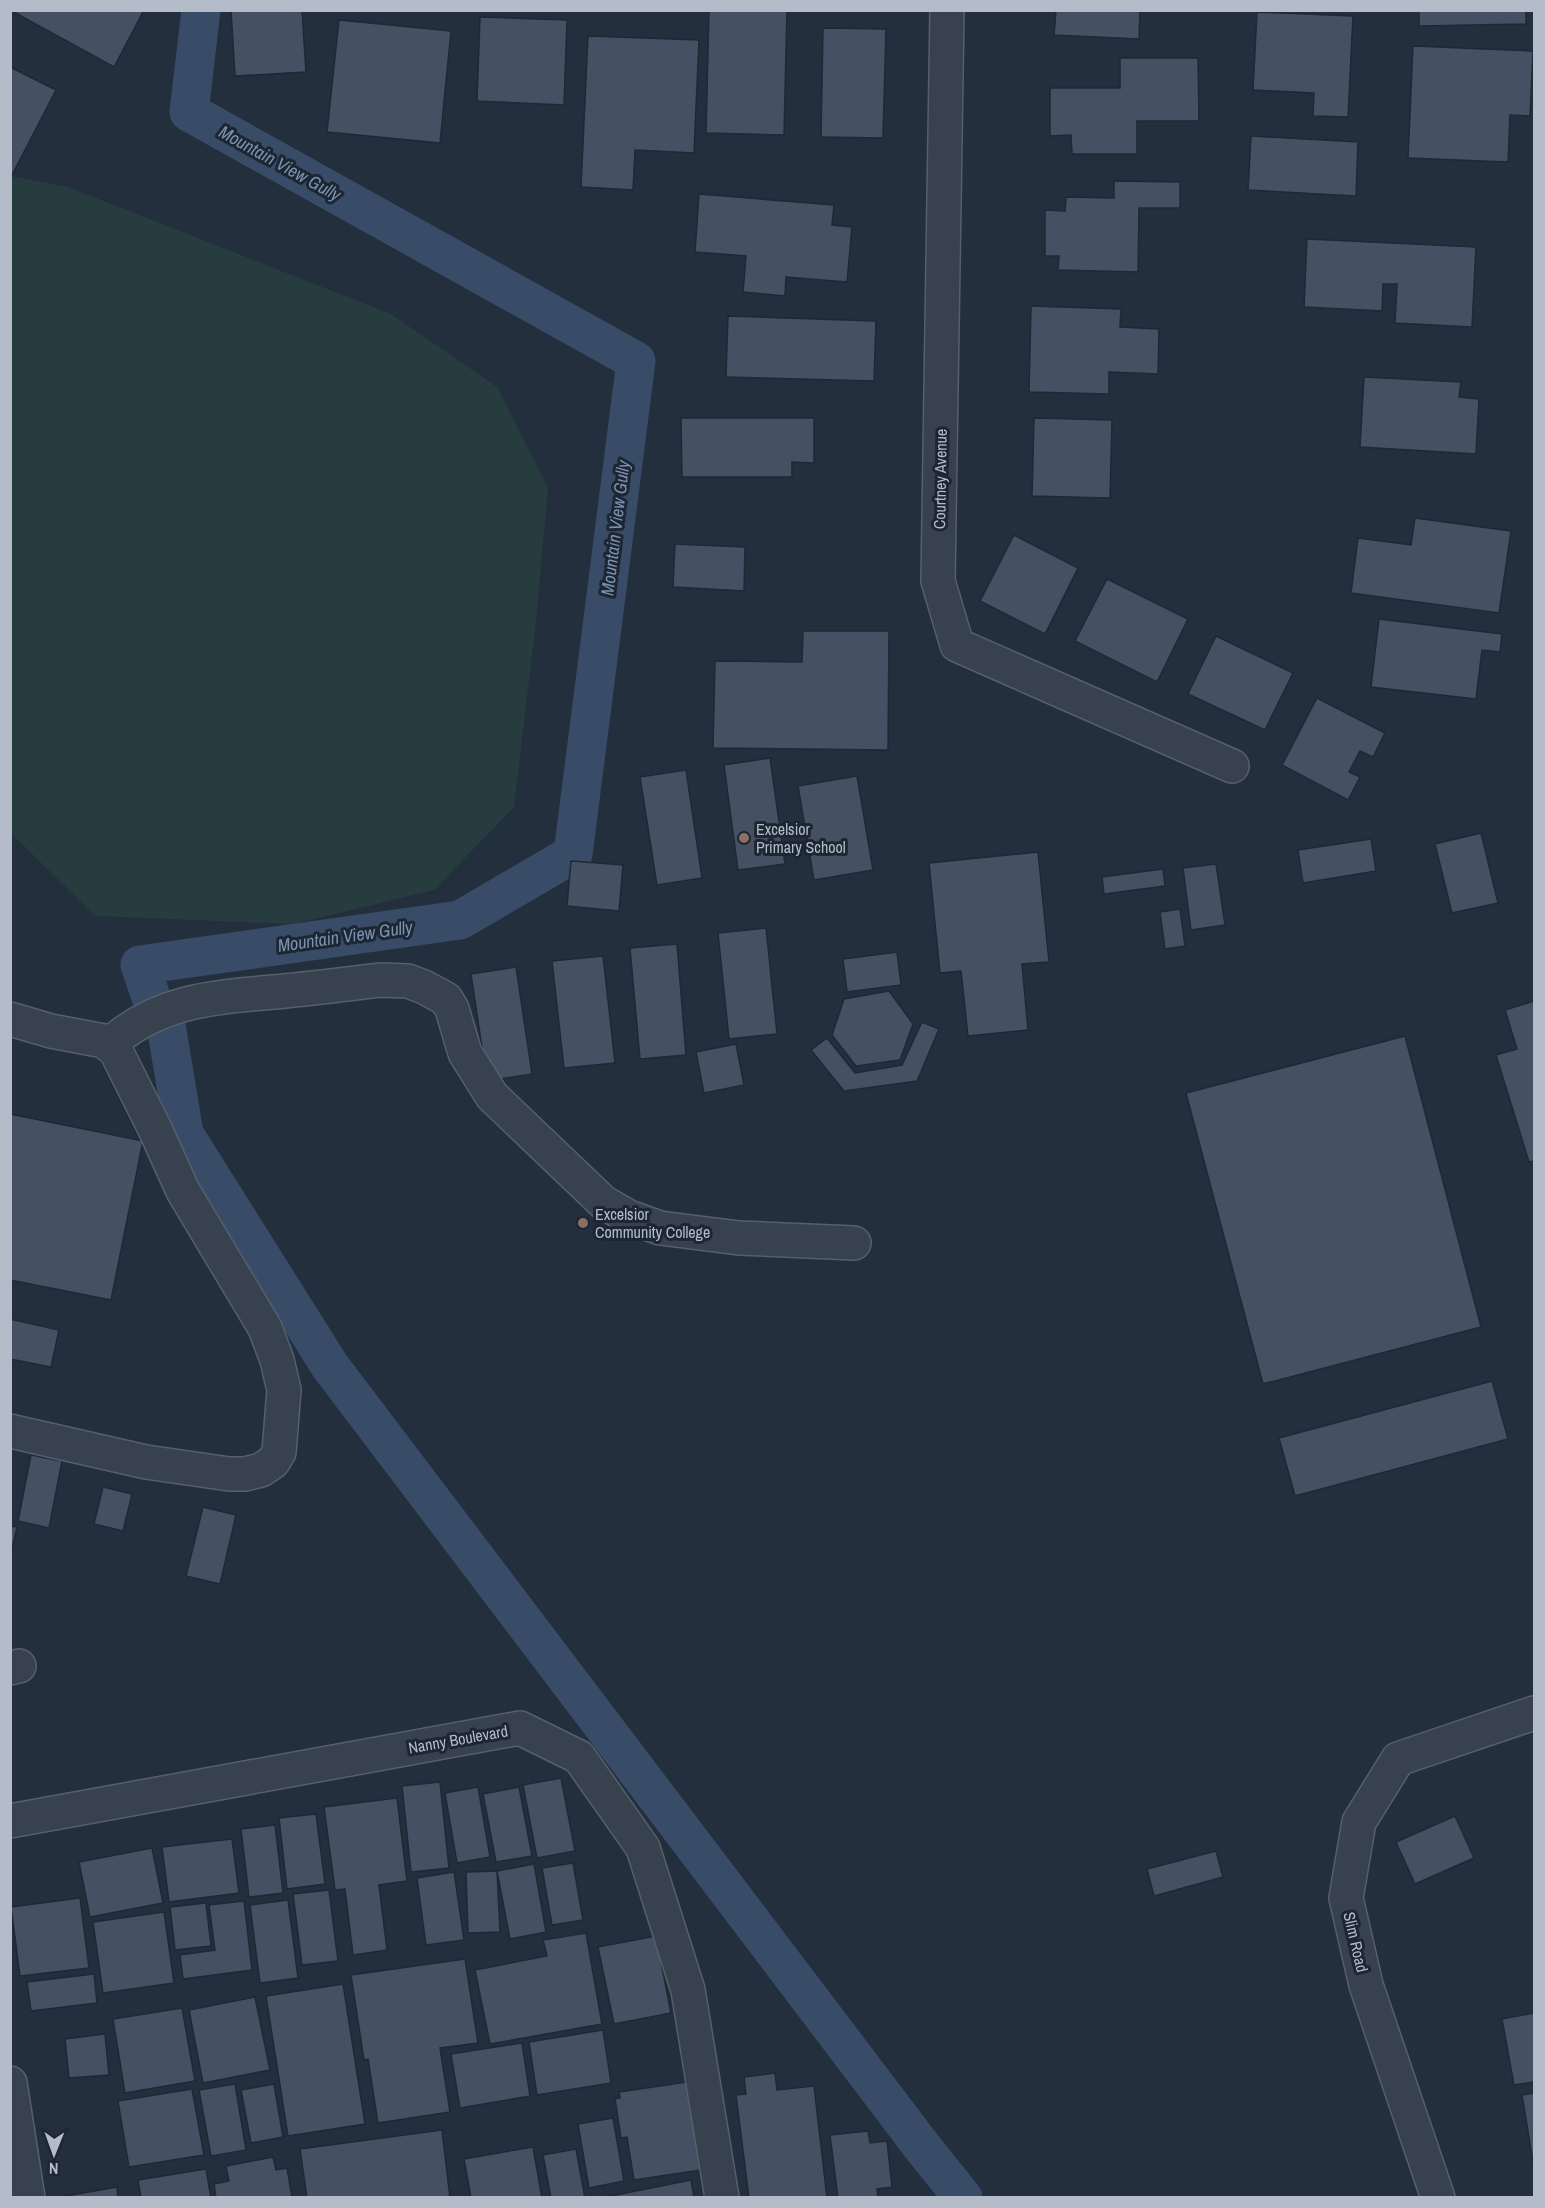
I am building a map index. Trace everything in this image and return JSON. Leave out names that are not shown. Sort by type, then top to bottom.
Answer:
[{"type":"street","name":"Courtney Avenue","points":[[947,10],[938,581],[957,645],[1232,766]]},
{"type":"street","points":[[109,1045],[128,1029],[148,1017],[174,1006],[206,999],[380,980],[408,981],[446,999],[452,1009],[465,1053],[492,1096],[603,1202],[629,1217],[660,1228],[739,1238],[854,1243]]},
{"type":"street","points":[[10,1019],[51,1031],[104,1041],[116,1051],[183,1191],[265,1328],[285,1390],[279,1452],[273,1462],[261,1470],[229,1474],[146,1462],[10,1431]]},
{"type":"street","name":"Slim Road","points":[[1438,2198],[1366,1985],[1346,1898],[1359,1822],[1398,1759],[1534,1713]]},
{"type":"street","name":"Nanny Boulevard","points":[[10,1821],[520,1728],[579,1757],[643,1848],[688,1990],[722,2198]]},
{"type":"street","points":[[10,2083],[28,2198]]},
{"type":"green space","points":[[10,176],[68,187],[391,314],[497,387],[548,488],[536,621],[514,807],[434,890],[293,924],[95,916],[11,833]]},
{"type":"building","points":[[10,10],[144,10],[114,67]]},
{"type":"building","points":[[231,10],[302,10],[306,72],[235,76]]},
{"type":"building","points":[[709,10],[787,10],[784,135],[706,133]]},
{"type":"building","points":[[1056,10],[1140,10],[1139,39],[1054,35]]},
{"type":"building","points":[[1419,10],[1526,10],[1526,24],[1419,26]]},
{"type":"building","points":[[1257,12],[1353,16],[1348,117],[1313,116],[1314,93],[1253,90]]},
{"type":"building","points":[[480,17],[567,20],[564,105],[477,101]]},
{"type":"building","points":[[339,20],[451,31],[440,143],[327,132]]},
{"type":"building","points":[[823,28],[886,29],[883,138],[821,137]]},
{"type":"building","points":[[588,36],[699,40],[694,153],[635,150],[633,190],[581,187]]},
{"type":"building","points":[[1413,46],[1533,51],[1530,116],[1510,115],[1508,162],[1408,158]]},
{"type":"building","points":[[1120,58],[1198,58],[1199,121],[1137,121],[1137,154],[1072,154],[1071,135],[1050,136],[1050,88],[1120,88]]},
{"type":"building","points":[[10,67],[56,90],[11,177],[10,176]]},
{"type":"building","points":[[1251,136],[1358,142],[1356,196],[1248,190]]},
{"type":"building","points":[[1114,181],[1180,182],[1180,208],[1139,208],[1138,272],[1058,270],[1059,256],[1045,256],[1045,210],[1065,211],[1066,197],[1114,198]]},
{"type":"building","points":[[699,194],[834,205],[832,225],[852,227],[847,282],[786,277],[785,296],[743,292],[746,256],[695,252]]},
{"type":"building","points":[[1307,239],[1476,247],[1472,327],[1395,323],[1397,284],[1383,284],[1382,311],[1304,307]]},
{"type":"building","points":[[1031,306],[1121,309],[1120,327],[1159,329],[1158,374],[1109,372],[1109,394],[1029,392]]},
{"type":"building","points":[[728,316],[876,321],[874,381],[726,377]]},
{"type":"building","points":[[1364,377],[1461,382],[1459,397],[1479,399],[1476,454],[1360,447]]},
{"type":"building","points":[[681,418],[814,418],[814,463],[792,462],[792,477],[682,477]]},
{"type":"building","points":[[1034,418],[1112,420],[1110,498],[1032,496]]},
{"type":"building","points":[[1415,518],[1511,531],[1499,613],[1351,593],[1358,538],[1411,545]]},
{"type":"building","points":[[1014,535],[1078,568],[1045,634],[980,601]]},
{"type":"building","points":[[675,544],[745,547],[744,591],[673,587]]},
{"type":"building","points":[[1107,579],[1188,619],[1157,682],[1075,641]]},
{"type":"building","points":[[1379,619],[1502,634],[1500,652],[1482,650],[1476,699],[1371,687]]},
{"type":"building","points":[[803,631],[889,631],[888,750],[713,748],[715,661],[802,662]]},
{"type":"building","points":[[1216,636],[1293,673],[1265,730],[1188,694]]},
{"type":"building","points":[[1317,698],[1385,733],[1373,757],[1360,751],[1349,772],[1360,777],[1348,800],[1282,765]]},
{"type":"building","points":[[770,758],[785,864],[738,870],[724,765]]},
{"type":"building","points":[[686,770],[702,878],[657,885],[640,777]]},
{"type":"building","points":[[857,776],[873,870],[814,880],[798,786]]},
{"type":"building","points":[[1481,833],[1498,903],[1452,913],[1435,844]]},
{"type":"building","points":[[1371,839],[1376,871],[1303,883],[1298,850]]},
{"type":"building","points":[[1038,852],[1049,962],[1022,964],[1028,1030],[968,1036],[961,971],[940,973],[929,863]]},
{"type":"building","points":[[571,861],[623,865],[619,911],[567,906]]},
{"type":"building","points":[[1216,864],[1225,925],[1191,930],[1183,868]]},
{"type":"building","points":[[1163,869],[1165,886],[1104,894],[1102,877]]},
{"type":"building","points":[[1180,909],[1185,946],[1165,949],[1160,912]]},
{"type":"building","points":[[766,928],[777,1034],[729,1039],[718,933]]},
{"type":"building","points":[[677,944],[686,1055],[640,1059],[630,948]]},
{"type":"building","points":[[897,952],[901,985],[847,992],[843,959]]},
{"type":"building","points":[[603,956],[615,1063],[564,1068],[552,961]]},
{"type":"building","points":[[516,967],[532,1074],[487,1081],[471,974]]},
{"type":"building","points":[[889,991],[913,1024],[900,1060],[856,1066],[832,1035],[844,999]]},
{"type":"building","points":[[1534,1001],[1534,1161],[1529,1162],[1496,1055],[1517,1049],[1505,1010]]},
{"type":"building","points":[[922,1022],[939,1029],[917,1081],[844,1091],[811,1050],[827,1038],[855,1073],[902,1065]]},
{"type":"building","points":[[1405,1036],[1481,1327],[1263,1384],[1186,1093]]},
{"type":"building","points":[[736,1044],[744,1085],[704,1093],[696,1052]]},
{"type":"building","points":[[10,1114],[143,1141],[111,1300],[10,1280]]},
{"type":"building","points":[[10,1319],[59,1330],[51,1367],[10,1359]]},
{"type":"building","points":[[1492,1381],[1508,1439],[1295,1496],[1279,1438]]},
{"type":"building","points":[[31,1455],[62,1461],[49,1528],[18,1521]]},
{"type":"building","points":[[103,1487],[132,1494],[123,1531],[94,1524]]},
{"type":"building","points":[[203,1507],[236,1515],[220,1584],[186,1576]]},
{"type":"building","points":[[10,1526],[17,1527],[10,1558]]},
{"type":"building","points":[[561,1778],[575,1851],[537,1858],[523,1785]]},
{"type":"building","points":[[440,1782],[449,1868],[411,1872],[402,1786]]},
{"type":"building","points":[[478,1787],[490,1857],[457,1863],[445,1793]]},
{"type":"building","points":[[519,1787],[532,1856],[496,1862],[483,1794]]},
{"type":"building","points":[[397,1798],[407,1881],[379,1885],[387,1950],[353,1955],[345,1889],[335,1890],[324,1807]]},
{"type":"building","points":[[316,1814],[325,1884],[287,1889],[279,1818]]},
{"type":"building","points":[[1455,1816],[1474,1858],[1415,1884],[1396,1842]]},
{"type":"building","points":[[275,1825],[283,1893],[249,1897],[241,1829]]},
{"type":"building","points":[[232,1839],[239,1893],[169,1902],[162,1847]]},
{"type":"building","points":[[152,1848],[163,1903],[90,1917],[79,1862]]},
{"type":"building","points":[[1216,1851],[1223,1877],[1154,1896],[1147,1869]]},
{"type":"building","points":[[573,1863],[583,1920],[552,1925],[542,1868]]},
{"type":"building","points":[[534,1864],[546,1932],[510,1939],[497,1871]]},
{"type":"building","points":[[497,1871],[500,1932],[468,1933],[466,1872]]},
{"type":"building","points":[[454,1872],[464,1940],[426,1945],[417,1878]]},
{"type":"building","points":[[329,1890],[338,1961],[302,1965],[293,1894]]},
{"type":"building","points":[[80,1898],[89,1968],[20,1976],[11,1907]]},
{"type":"building","points":[[288,1900],[298,1978],[260,1983],[250,1905]]},
{"type":"building","points":[[244,1901],[252,1970],[183,1979],[180,1955],[215,1950],[209,1905]]},
{"type":"building","points":[[206,1903],[211,1946],[175,1950],[170,1907]]},
{"type":"building","points":[[164,1912],[174,1983],[103,1993],[93,1922]]},
{"type":"building","points":[[586,1933],[602,2024],[490,2044],[475,1970],[547,1956],[543,1940]]},
{"type":"building","points":[[656,1936],[671,2013],[614,2024],[598,1947]]},
{"type":"building","points":[[465,1959],[478,2043],[440,2048],[450,2112],[378,2123],[368,2059],[364,2060],[351,1975]]},
{"type":"building","points":[[94,1974],[97,2003],[31,2011],[27,1982]]},
{"type":"building","points":[[343,1984],[365,2124],[288,2136],[266,1996]]},
{"type":"building","points":[[255,1997],[270,2070],[203,2083],[189,2010]]},
{"type":"building","points":[[182,2008],[195,2081],[125,2093],[113,2019]]},
{"type":"building","points":[[1534,2013],[1534,2082],[1514,2085],[1502,2019]]},
{"type":"building","points":[[603,2030],[611,2083],[537,2095],[529,2042]]},
{"type":"building","points":[[105,2034],[109,2075],[69,2078],[65,2039]]},
{"type":"building","points":[[522,2043],[530,2096],[460,2108],[451,2054]]},
{"type":"building","points":[[775,2073],[777,2090],[814,2086],[827,2198],[749,2198],[736,2095],[746,2094],[744,2077]]},
{"type":"building","points":[[687,2082],[701,2170],[634,2180],[627,2137],[621,2138],[615,2099],[620,2098],[619,2092]]},
{"type":"building","points":[[235,2084],[246,2150],[211,2156],[199,2090]]},
{"type":"building","points":[[274,2084],[283,2137],[251,2143],[241,2090]]},
{"type":"building","points":[[192,2089],[204,2155],[129,2167],[118,2101]]},
{"type":"building","points":[[1534,2093],[1534,2161],[1533,2162],[1522,2095]]},
{"type":"building","points":[[613,2118],[624,2181],[589,2188],[578,2124]]},
{"type":"building","points":[[442,2130],[450,2198],[307,2198],[300,2149]]},
{"type":"building","points":[[868,2131],[870,2143],[887,2141],[892,2187],[877,2189],[878,2198],[838,2198],[830,2135]]},
{"type":"building","points":[[533,2147],[542,2198],[471,2198],[464,2159]]},
{"type":"building","points":[[576,2149],[585,2198],[551,2198],[543,2155]]},
{"type":"building","points":[[273,2157],[276,2170],[287,2168],[292,2198],[216,2198],[214,2184],[229,2181],[226,2166]]},
{"type":"building","points":[[206,2169],[211,2198],[141,2198],[138,2180]]},
{"type":"building","points":[[691,2180],[694,2198],[601,2198]]},
{"type":"building","points":[[117,2187],[118,2198],[66,2198],[66,2196]]},
{"type":"waterway","name":"Mountain View Gully","points":[[153,1003],[140,965],[460,920],[573,854],[636,361],[189,112],[201,10]]},
{"type":"waterway","points":[[166,1025],[184,1134],[330,1366],[963,2198]]},
{"type":"place","name":"Excelsior Primary School","points":[[744,838]]},
{"type":"place","name":"Excelsior Community College","points":[[583,1223]]}]
